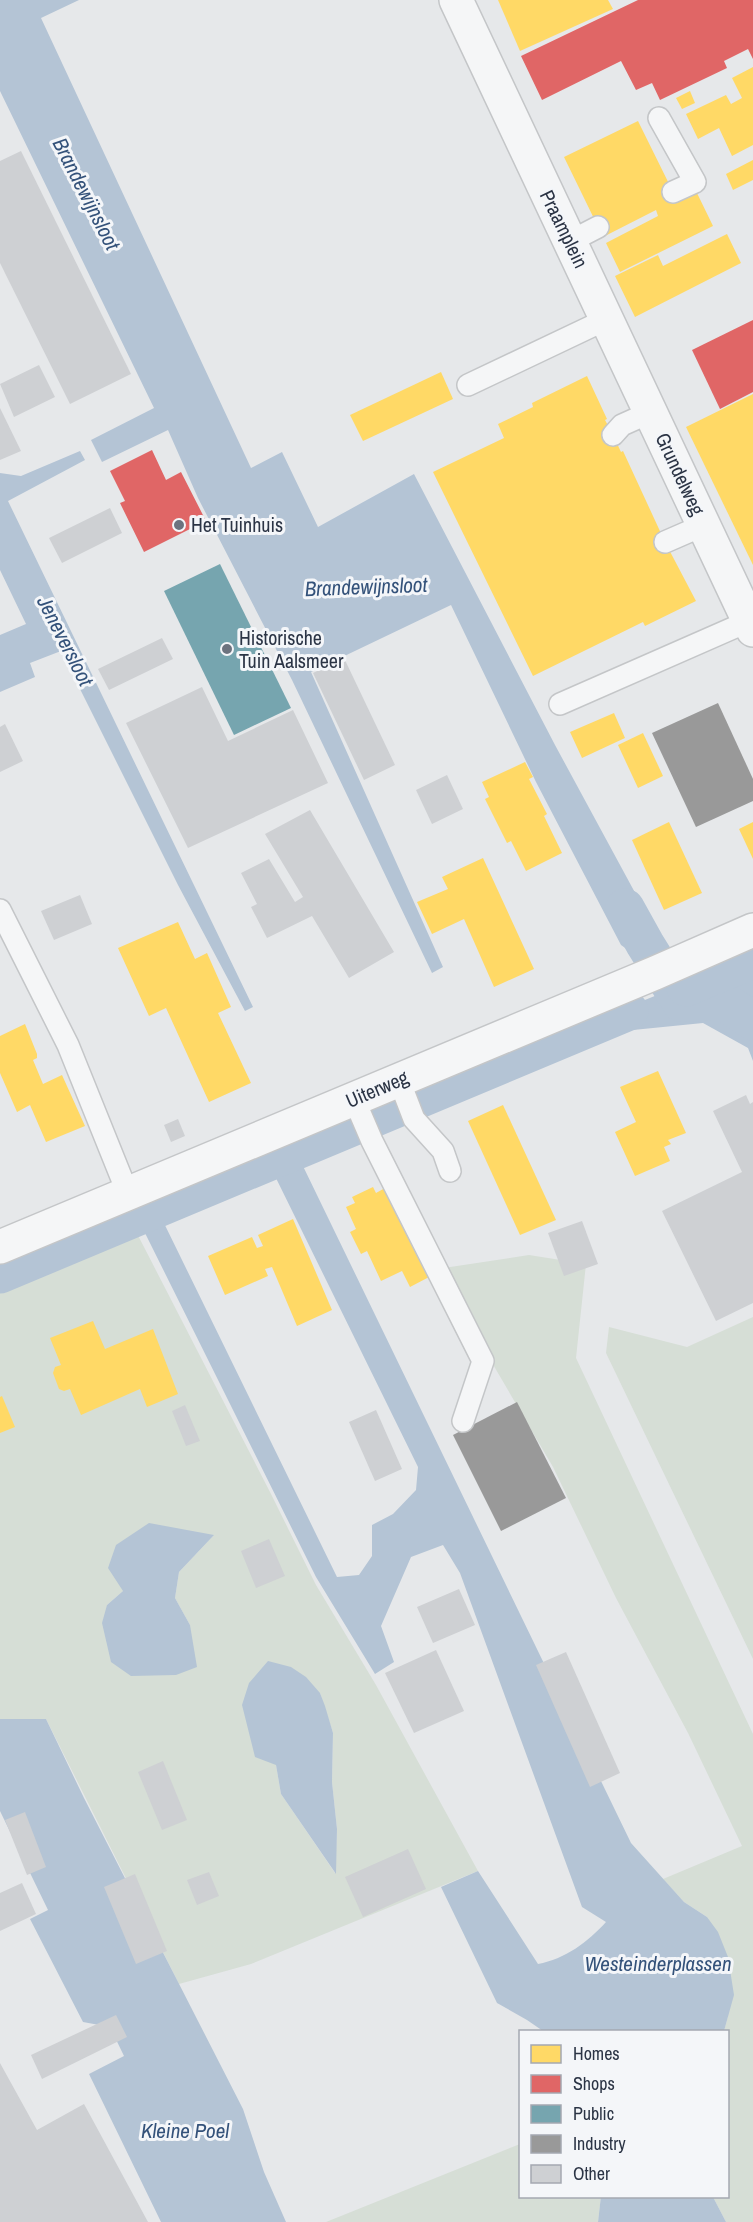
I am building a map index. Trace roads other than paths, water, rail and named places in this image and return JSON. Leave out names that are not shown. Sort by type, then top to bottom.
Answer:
[{"type":"street","name":"Praamplein","points":[[456,0],[607,319]]},
{"type":"street","name":"Grundelweg","points":[[607,319],[704,525],[749,614]]},
{"type":"street","name":"Uiterweg","points":[[0,1247],[128,1194],[402,1089],[753,930]]},
{"type":"lane","points":[[659,118],[695,182],[673,192]]},
{"type":"lane","points":[[569,242],[598,227]]},
{"type":"lane","points":[[468,385],[607,319]]},
{"type":"lane","points":[[613,435],[622,425],[651,412]]},
{"type":"lane","points":[[665,542],[704,525]]},
{"type":"lane","points":[[560,704],[749,614]]},
{"type":"lane","points":[[0,910],[68,1045],[128,1194]]},
{"type":"lane","points":[[402,1089],[414,1119],[442,1151],[450,1171]]},
{"type":"lane","points":[[357,1105],[372,1141],[483,1361],[463,1421]]},
{"type":"water","name":"Brandewijnsloot","points":[[0,0],[79,0],[41,18],[251,468],[282,452],[318,527],[414,474],[555,745],[665,948],[638,957],[621,945],[536,782],[451,605],[311,672],[443,967],[432,973],[292,680],[198,498],[168,430],[102,462],[91,440],[154,408],[0,91]]},
{"type":"water","name":"Jeneversloot","points":[[80,451],[85,460],[8,501],[253,1007],[245,1011],[178,885],[61,651],[30,663],[35,677],[0,692],[0,635],[26,624],[0,570],[0,473],[21,476]]},
{"type":"water","points":[[753,966],[753,1061],[748,1048],[703,1023],[623,1031],[585,1048],[578,1027],[724,968]]},
{"type":"water","name":"Westeinderplassen","points":[[301,1162],[631,1843],[684,1902],[707,1917],[718,1932],[728,1957],[734,1995],[724,2030],[542,2030],[497,2003],[441,1887],[478,1871],[538,1964],[567,1954],[592,1936],[606,1922],[582,1907],[460,1573],[443,1545],[411,1557],[381,1626],[394,1662],[375,1674],[316,1577],[143,1229],[160,1215],[337,1577],[359,1575],[372,1556],[372,1525],[393,1514],[416,1490],[418,1467],[273,1172]]},
{"type":"water","points":[[149,1523],[214,1535],[179,1572],[175,1598],[190,1625],[197,1667],[176,1675],[131,1676],[111,1662],[102,1623],[107,1605],[123,1591],[108,1568],[116,1545]]},
{"type":"water","points":[[268,1661],[291,1667],[306,1677],[320,1693],[325,1706],[333,1733],[332,1782],[337,1829],[336,1874],[281,1794],[276,1765],[255,1757],[242,1705],[249,1683]]},
{"type":"water","name":"Kleine Poel","points":[[0,1719],[46,1719],[243,2109],[264,2172],[286,2222],[161,2222],[89,2074],[124,2056],[110,2027],[83,2022],[30,1919],[48,1910],[0,1811]]},
{"type":"water","points":[[601,2198],[714,2198],[726,2222],[598,2222]]},
{"type":"waterway","name":"Kleine Poel","points":[[625,908],[681,1002],[723,1001],[753,1021]]},
{"type":"waterway","points":[[686,987],[753,959]]},
{"type":"waterway","points":[[0,1274],[629,1011]]},
{"type":"place","name":"Het Tuinhuis","points":[[179,525]]},
{"type":"place","name":"Historische Tuin Aalsmeer","points":[[227,649]]}]
